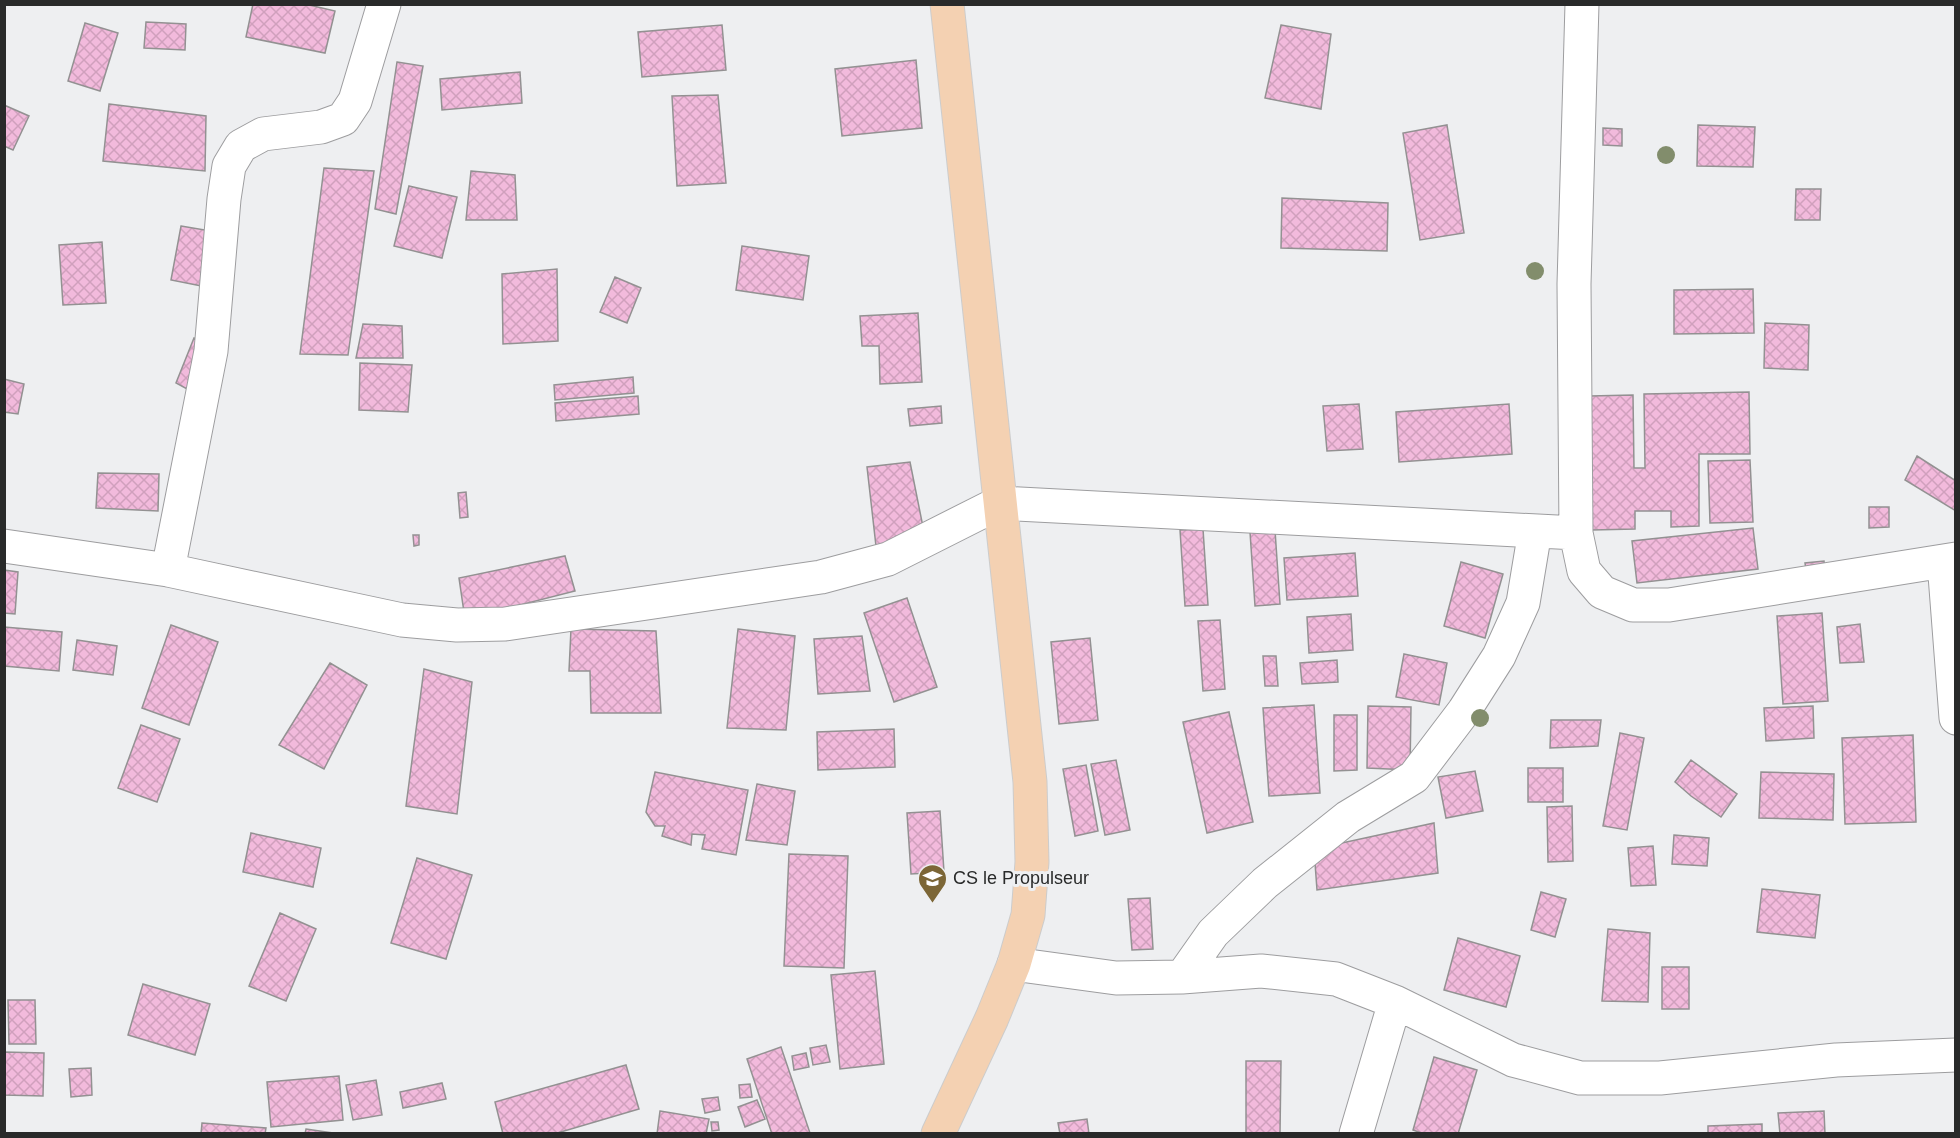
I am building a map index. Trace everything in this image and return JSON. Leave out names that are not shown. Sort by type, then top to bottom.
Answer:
[{"type":"main road","points":[[938,1134],[992,1018],[1014,964],[1028,915],[1032,862],[1030,782],[947,4]]},
{"type":"street","points":[[168,570],[211,351],[228,166],[241,146],[263,134],[321,127],[343,119],[355,101],[384,4]]},
{"type":"street","points":[[1582,4],[1574,284],[1576,533],[1584,571],[1602,592],[1633,605],[1680,604],[1950,560],[1956,718]]},
{"type":"street","points":[[4,546],[168,570],[402,620],[457,625],[505,624],[821,577],[888,558],[999,503],[1576,533]]},
{"type":"street","points":[[1182,977],[1213,933],[1264,883],[1348,817],[1414,777],[1464,711],[1499,656],[1523,603],[1535,531]]},
{"type":"street","points":[[1014,964],[1116,978],[1182,977],[1261,971],[1336,979],[1395,1002],[1513,1060],[1580,1078],[1660,1078],[1836,1060],[1956,1055]]},
{"type":"street","points":[[1356,1134],[1395,1002]]},
{"type":"building","points":[[253,4],[305,4],[335,11],[325,53],[246,37]]},
{"type":"building","points":[[146,22],[186,24],[185,50],[144,48]]},
{"type":"building","points":[[85,23],[118,33],[100,91],[68,81]]},
{"type":"building","points":[[722,25],[726,70],[642,77],[638,32]]},
{"type":"building","points":[[1281,25],[1331,34],[1321,109],[1265,98]]},
{"type":"building","points":[[916,60],[922,128],[842,136],[835,69]]},
{"type":"building","points":[[397,62],[423,66],[396,214],[375,209]]},
{"type":"building","points":[[520,72],[522,103],[442,110],[440,79]]},
{"type":"building","points":[[718,95],[726,183],[677,186],[672,96]]},
{"type":"building","points":[[109,104],[206,116],[205,171],[103,161]]},
{"type":"building","points":[[4,105],[29,116],[13,150],[4,146]]},
{"type":"building","points":[[1447,125],[1464,233],[1420,240],[1403,133]]},
{"type":"building","points":[[1698,125],[1755,127],[1753,167],[1697,166]]},
{"type":"building","points":[[1603,128],[1622,129],[1622,146],[1603,145]]},
{"type":"building","points":[[324,168],[374,171],[348,355],[300,354]]},
{"type":"building","points":[[471,171],[515,175],[517,220],[466,220]]},
{"type":"building","points":[[409,186],[457,197],[442,258],[394,246]]},
{"type":"building","points":[[1796,189],[1821,189],[1820,220],[1795,220]]},
{"type":"building","points":[[1282,198],[1388,203],[1387,251],[1281,248]]},
{"type":"building","points":[[181,226],[217,232],[207,287],[171,280]]},
{"type":"building","points":[[102,242],[106,303],[63,305],[59,245]]},
{"type":"building","points":[[742,246],[809,256],[803,300],[736,290]]},
{"type":"building","points":[[557,269],[558,341],[503,344],[502,274]]},
{"type":"building","points":[[615,277],[641,288],[627,323],[600,312]]},
{"type":"building","points":[[1753,289],[1754,333],[1674,334],[1674,290]]},
{"type":"building","points":[[918,313],[922,382],[880,384],[879,346],[862,346],[860,316]]},
{"type":"building","points":[[1765,323],[1809,325],[1808,370],[1764,368]]},
{"type":"building","points":[[363,324],[402,326],[403,358],[356,358]]},
{"type":"building","points":[[194,338],[207,343],[187,389],[176,383]]},
{"type":"building","points":[[360,363],[412,365],[408,412],[359,410]]},
{"type":"building","points":[[633,377],[634,393],[555,400],[554,385]]},
{"type":"building","points":[[4,379],[24,384],[18,414],[4,412]]},
{"type":"building","points":[[1749,392],[1750,454],[1699,454],[1699,526],[1671,527],[1671,511],[1635,511],[1635,529],[1592,530],[1590,396],[1633,395],[1634,468],[1645,468],[1644,394]]},
{"type":"building","points":[[638,396],[639,414],[556,421],[555,403]]},
{"type":"building","points":[[1359,404],[1363,449],[1327,451],[1323,406]]},
{"type":"building","points":[[1509,404],[1512,454],[1399,462],[1396,412]]},
{"type":"building","points":[[941,406],[942,423],[910,426],[908,409]]},
{"type":"building","points":[[1917,456],[1956,481],[1956,511],[1905,480]]},
{"type":"building","points":[[1750,460],[1753,522],[1710,523],[1708,461]]},
{"type":"building","points":[[910,462],[925,537],[876,546],[867,467]]},
{"type":"building","points":[[98,473],[159,474],[158,511],[96,508]]},
{"type":"building","points":[[466,492],[468,517],[460,518],[458,493]]},
{"type":"building","points":[[1869,507],[1889,507],[1889,527],[1869,528]]},
{"type":"building","points":[[1753,528],[1758,569],[1637,583],[1632,541]]},
{"type":"building","points":[[1203,529],[1208,605],[1185,606],[1180,530]]},
{"type":"building","points":[[1275,530],[1280,604],[1255,606],[1250,532]]},
{"type":"building","points":[[413,535],[419,535],[419,545],[414,546]]},
{"type":"building","points":[[1355,553],[1358,596],[1287,600],[1284,558]]},
{"type":"building","points":[[565,556],[575,591],[465,619],[459,578]]},
{"type":"building","points":[[1824,561],[1825,575],[1807,577],[1805,563]]},
{"type":"building","points":[[1461,562],[1503,574],[1485,638],[1444,626]]},
{"type":"building","points":[[4,570],[18,572],[15,614],[4,613]]},
{"type":"building","points":[[907,598],[937,687],[894,702],[864,613]]},
{"type":"building","points":[[1822,613],[1828,701],[1783,704],[1777,616]]},
{"type":"building","points":[[1351,614],[1353,650],[1309,653],[1307,617]]},
{"type":"building","points":[[1220,620],[1225,689],[1203,691],[1198,621]]},
{"type":"building","points":[[1860,624],[1864,662],[1840,663],[1837,627]]},
{"type":"building","points":[[171,625],[218,642],[189,725],[142,708]]},
{"type":"building","points":[[4,627],[62,632],[59,671],[4,666]]},
{"type":"building","points":[[571,629],[656,631],[661,713],[591,713],[590,671],[569,671]]},
{"type":"building","points":[[738,629],[795,636],[786,730],[727,728]]},
{"type":"building","points":[[862,636],[870,691],[818,694],[814,639]]},
{"type":"building","points":[[1090,638],[1098,720],[1059,724],[1051,642]]},
{"type":"building","points":[[77,640],[117,646],[113,675],[73,670]]},
{"type":"building","points":[[1404,654],[1447,663],[1439,705],[1396,697]]},
{"type":"building","points":[[1263,656],[1276,656],[1278,686],[1265,686]]},
{"type":"building","points":[[1337,660],[1338,682],[1302,684],[1300,663]]},
{"type":"building","points":[[330,663],[367,685],[324,769],[279,745]]},
{"type":"building","points":[[424,669],[472,682],[457,814],[406,806]]},
{"type":"building","points":[[1314,705],[1320,793],[1269,796],[1263,708]]},
{"type":"building","points":[[1368,706],[1411,707],[1410,770],[1367,768]]},
{"type":"building","points":[[1813,706],[1814,738],[1766,741],[1764,708]]},
{"type":"building","points":[[1229,712],[1253,822],[1207,833],[1183,722]]},
{"type":"building","points":[[1334,715],[1357,715],[1357,770],[1334,771]]},
{"type":"building","points":[[1551,720],[1601,720],[1598,746],[1550,748]]},
{"type":"building","points":[[141,725],[180,739],[157,802],[118,788]]},
{"type":"building","points":[[894,729],[895,767],[818,770],[817,732]]},
{"type":"building","points":[[1620,733],[1644,738],[1627,830],[1603,826]]},
{"type":"building","points":[[1913,735],[1916,822],[1845,824],[1842,738]]},
{"type":"building","points":[[1116,760],[1130,830],[1105,835],[1091,764]]},
{"type":"building","points":[[1691,760],[1737,794],[1721,817],[1675,782]]},
{"type":"building","points":[[1086,765],[1098,831],[1075,836],[1063,769]]},
{"type":"building","points":[[1528,768],[1563,768],[1563,802],[1528,802]]},
{"type":"building","points":[[1475,771],[1483,811],[1446,818],[1438,777]]},
{"type":"building","points":[[655,772],[748,790],[736,855],[702,849],[705,835],[692,834],[691,845],[662,836],[665,826],[655,826],[646,812]]},
{"type":"building","points":[[1761,772],[1834,774],[1833,820],[1759,818]]},
{"type":"building","points":[[757,784],[795,791],[787,845],[746,840]]},
{"type":"building","points":[[1572,806],[1573,861],[1548,862],[1547,807]]},
{"type":"building","points":[[940,811],[944,872],[911,874],[907,813]]},
{"type":"building","points":[[1434,823],[1438,873],[1317,890],[1314,849]]},
{"type":"building","points":[[251,833],[321,848],[313,887],[243,872]]},
{"type":"building","points":[[1674,835],[1709,838],[1707,866],[1672,864]]},
{"type":"building","points":[[1653,846],[1656,885],[1631,886],[1628,848]]},
{"type":"building","points":[[789,854],[848,856],[844,968],[784,966]]},
{"type":"building","points":[[417,858],[472,875],[446,959],[391,943]]},
{"type":"building","points":[[1762,889],[1820,895],[1815,938],[1757,932]]},
{"type":"building","points":[[1541,892],[1566,899],[1555,937],[1531,930]]},
{"type":"building","points":[[1150,898],[1153,949],[1132,950],[1128,899]]},
{"type":"building","points":[[280,913],[316,929],[286,1001],[249,986]]},
{"type":"building","points":[[1608,929],[1650,933],[1648,1002],[1602,1001]]},
{"type":"building","points":[[1458,938],[1520,956],[1506,1007],[1444,990]]},
{"type":"building","points":[[1662,967],[1689,967],[1689,1009],[1662,1009]]},
{"type":"building","points":[[875,971],[884,1064],[840,1069],[831,975]]},
{"type":"building","points":[[143,984],[210,1004],[195,1055],[128,1035]]},
{"type":"building","points":[[8,1000],[35,1000],[36,1044],[9,1044]]},
{"type":"building","points":[[826,1045],[830,1062],[813,1065],[810,1048]]},
{"type":"building","points":[[781,1047],[810,1133],[808,1134],[772,1134],[747,1059]]},
{"type":"building","points":[[4,1052],[44,1053],[43,1096],[4,1095]]},
{"type":"building","points":[[806,1053],[809,1067],[794,1070],[792,1056]]},
{"type":"building","points":[[1434,1057],[1477,1070],[1458,1134],[1424,1134],[1413,1130]]},
{"type":"building","points":[[1246,1061],[1281,1061],[1280,1134],[1246,1134]]},
{"type":"building","points":[[626,1065],[639,1109],[554,1134],[503,1134],[495,1102]]},
{"type":"building","points":[[91,1068],[92,1095],[71,1097],[69,1069]]},
{"type":"building","points":[[339,1076],[343,1120],[271,1127],[267,1082]]},
{"type":"building","points":[[376,1080],[382,1115],[353,1120],[346,1085]]},
{"type":"building","points":[[442,1083],[446,1099],[403,1108],[400,1092]]},
{"type":"building","points":[[750,1084],[752,1097],[740,1098],[739,1085]]},
{"type":"building","points":[[718,1097],[720,1110],[705,1113],[702,1099]]},
{"type":"building","points":[[757,1100],[765,1119],[745,1127],[738,1107]]},
{"type":"building","points":[[660,1111],[709,1119],[706,1134],[657,1134]]},
{"type":"building","points":[[1824,1111],[1825,1134],[1780,1134],[1778,1113]]},
{"type":"building","points":[[1087,1119],[1089,1134],[1060,1134],[1058,1123]]},
{"type":"building","points":[[711,1122],[718,1122],[719,1130],[712,1131]]},
{"type":"building","points":[[202,1123],[266,1128],[265,1134],[201,1134]]},
{"type":"building","points":[[1762,1124],[1762,1134],[1708,1134],[1708,1126]]},
{"type":"building","points":[[306,1129],[340,1134],[305,1134]]},
{"type":"place","name":"CS le Propulseur","points":[[932,904]]}]
